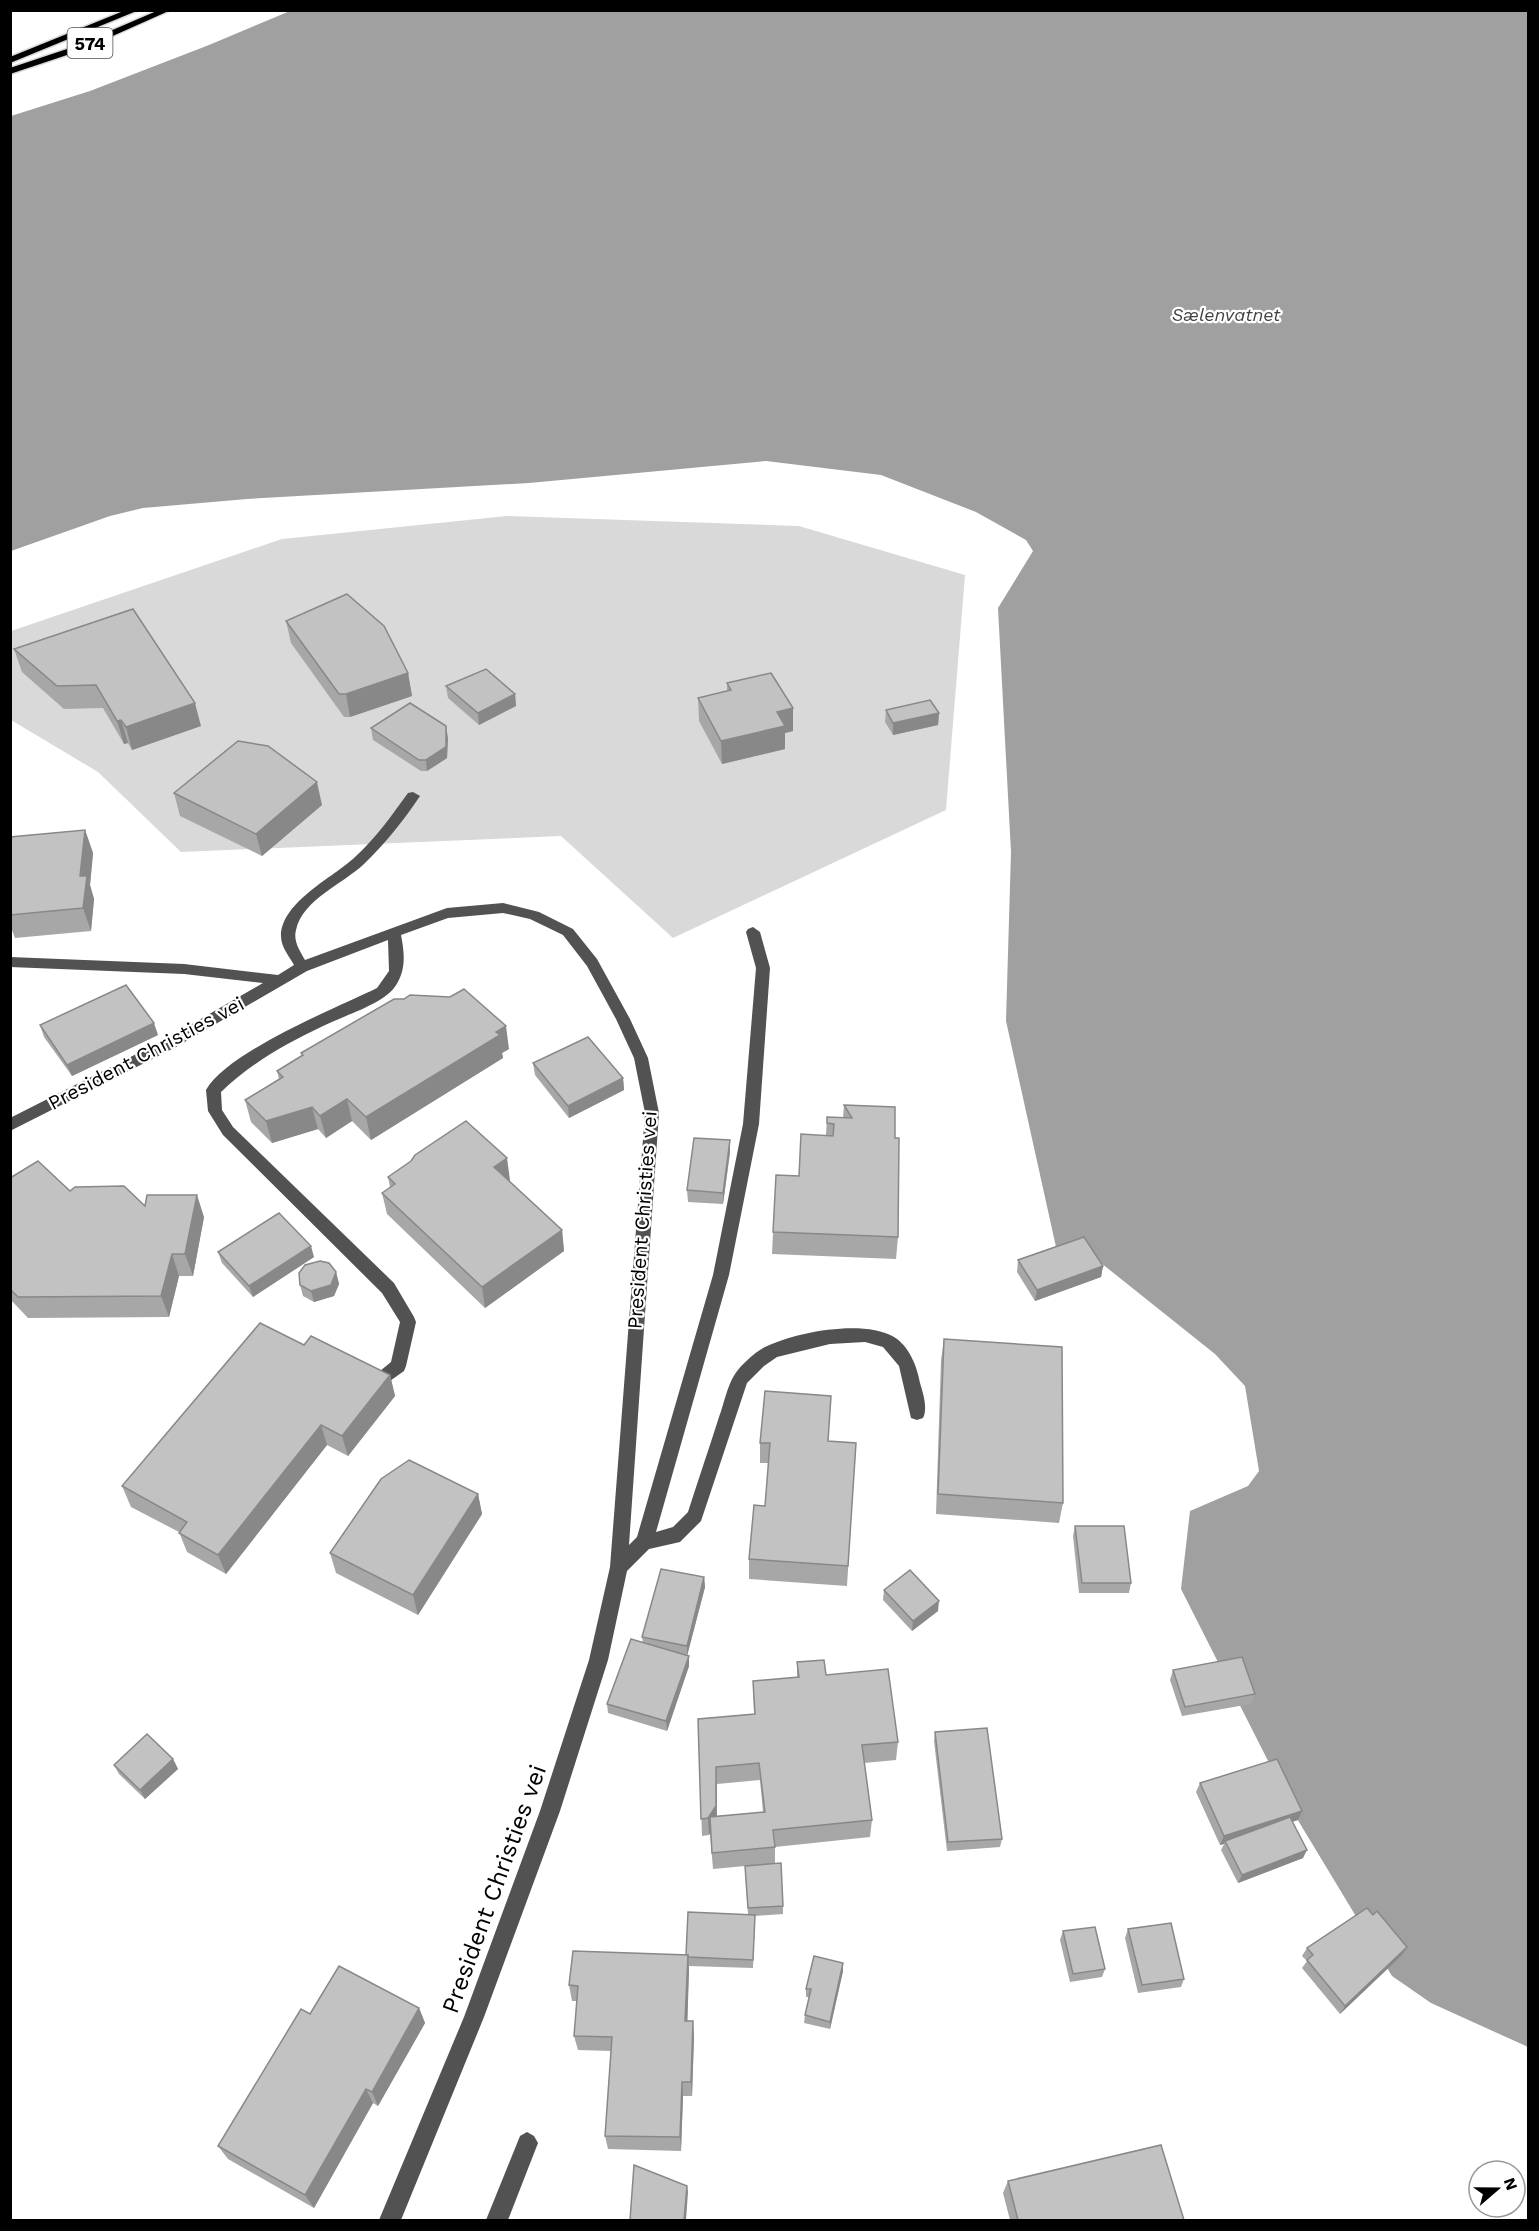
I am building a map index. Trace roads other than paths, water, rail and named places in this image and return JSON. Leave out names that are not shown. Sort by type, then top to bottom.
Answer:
[{"type":"main road","name":"574","points":[[10,60],[135,10]]},
{"type":"main road","name":"574","points":[[10,71],[76,49],[168,10]]},
{"type":"street","points":[[302,967],[289,943],[289,930],[306,900],[360,861],[391,826],[412,796]]},
{"type":"street","name":"President Christies vei","points":[[10,1125],[171,1043],[302,967],[447,913],[503,908],[534,915],[568,932],[592,963],[623,1019],[641,1058],[652,1113],[619,1567],[614,1601],[573,1743],[519,1901],[454,2071],[390,2220]]},
{"type":"street","points":[[380,1382],[398,1366],[408,1322],[388,1288],[228,1131],[215,1111],[213,1090],[226,1075],[253,1056],[382,992],[393,981],[398,957],[394,932]]},
{"type":"street","points":[[619,1567],[645,1541],[721,1275],[751,1124],[763,968],[753,932]]},
{"type":"street","name":"President Christies vei","points":[[10,963],[184,969],[280,980]]},
{"type":"street","points":[[645,1541],[663,1540],[680,1535],[695,1516],[740,1380],[753,1364],[771,1352],[795,1344],[851,1335],[874,1335],[888,1341],[909,1368],[917,1413]]},
{"type":"street","points":[[497,2220],[527,2143]]},
{"type":"water","name":"Sælenvatnet","points":[[290,11],[1528,11],[1528,2047],[1431,2003],[1392,1976],[1299,1822],[1181,1589],[1190,1511],[1248,1486],[1259,1471],[1245,1386],[1215,1354],[1081,1247],[1058,1256],[1006,1021],[1011,852],[998,608],[1033,551],[1026,540],[976,512],[881,475],[766,461],[529,483],[247,499],[143,508],[110,516],[11,551],[11,116],[90,91]]}]
